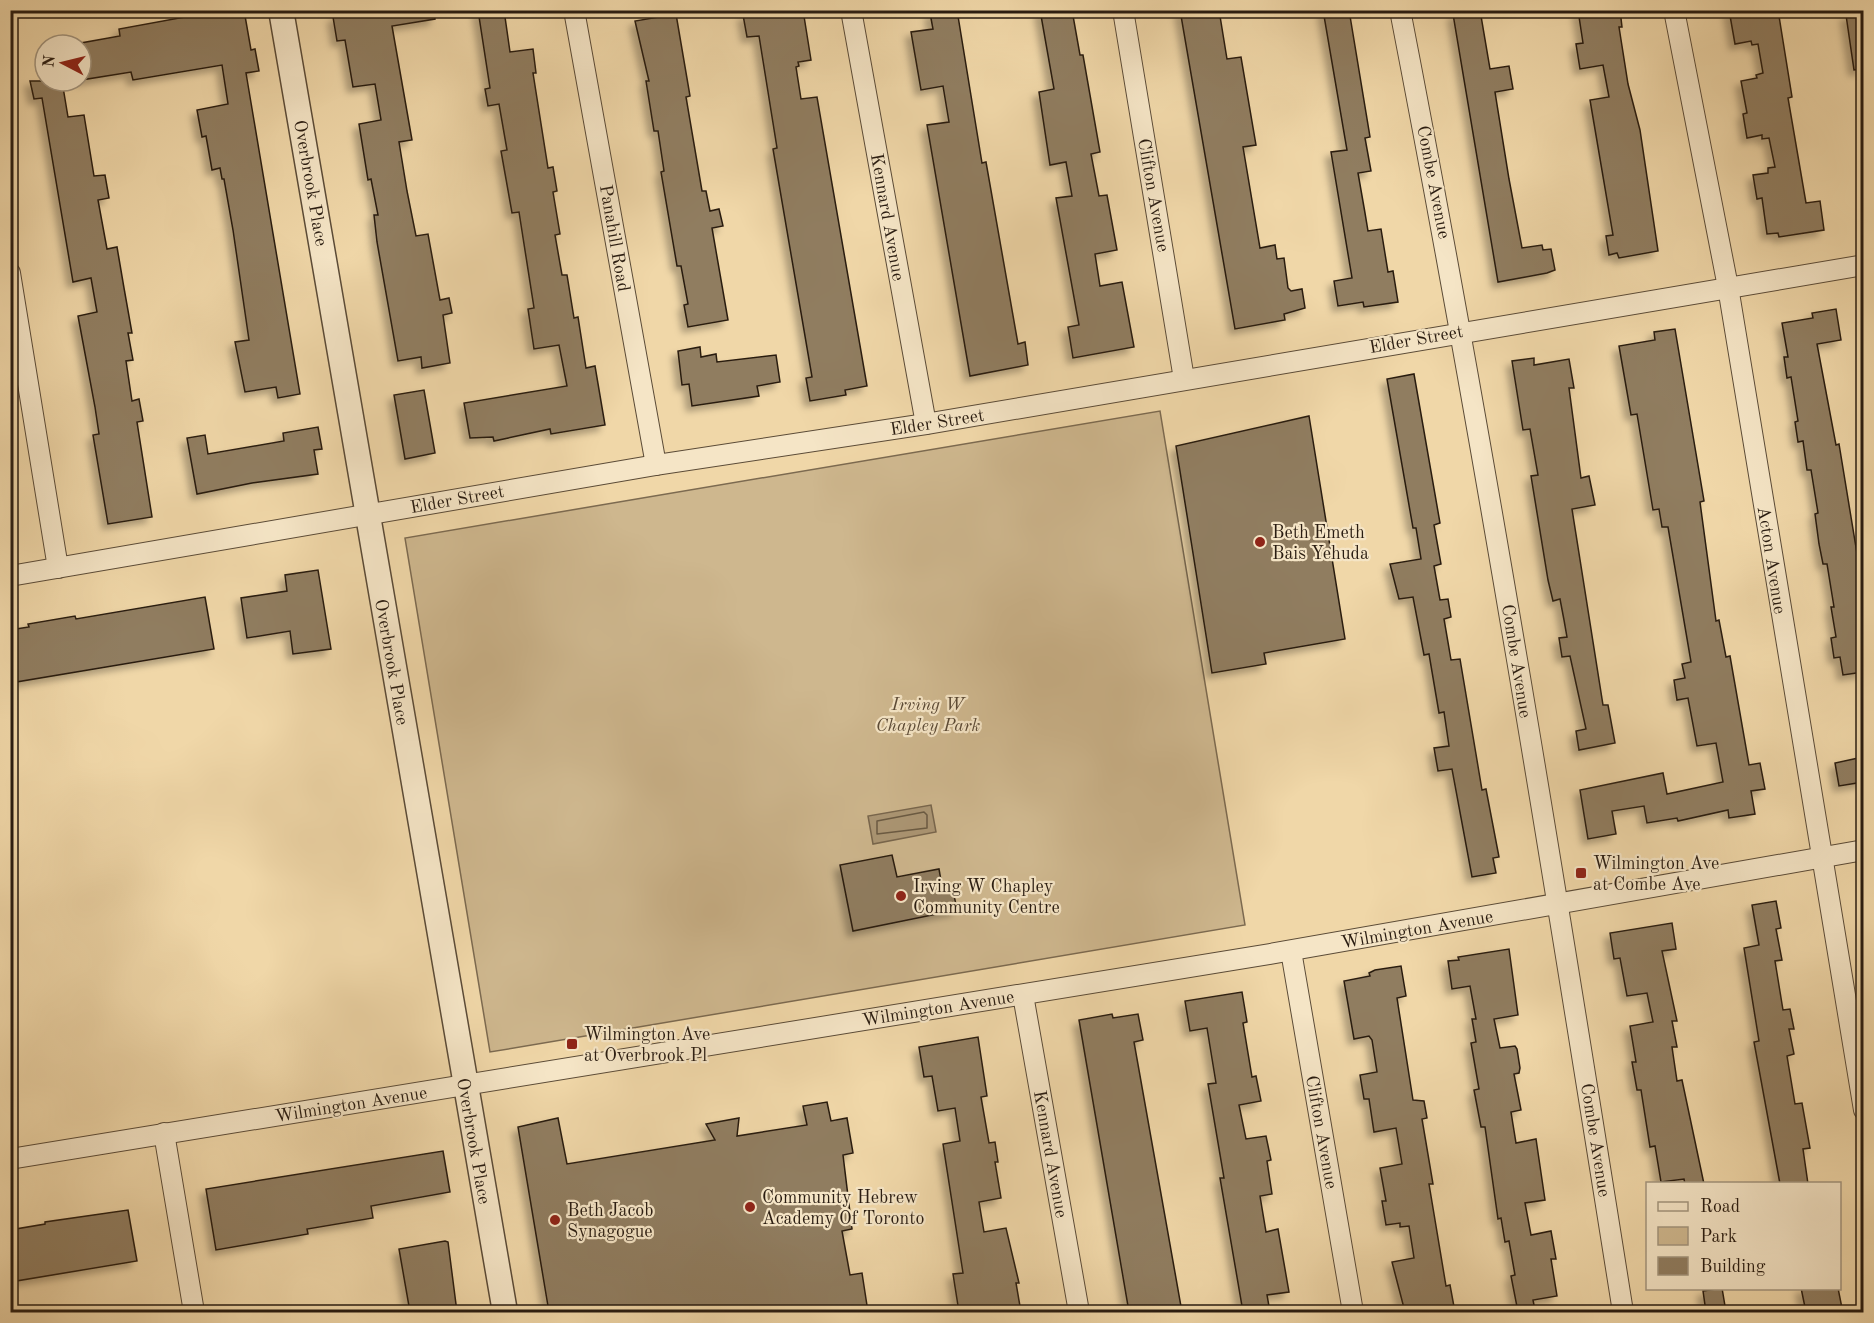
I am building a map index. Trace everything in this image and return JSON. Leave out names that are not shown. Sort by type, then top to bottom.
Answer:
[{"type":"street","name":"Overbrook Place","points":[[281,10],[464,1086],[505,1312]]},
{"type":"street","name":"Panahill Road","points":[[574,10],[656,465]]},
{"type":"street","name":"Kennard Avenue","points":[[851,10],[926,424]]},
{"type":"street","name":"Clifton Avenue","points":[[1123,10],[1184,379]]},
{"type":"street","name":"Combe Avenue","points":[[1400,10],[1462,331],[1559,905],[1623,1312]]},
{"type":"street","name":"Acton Avenue","points":[[1674,10],[1728,287],[1863,1110]]},
{"type":"street","name":"Elder Street","points":[[10,576],[656,465],[926,424],[1462,331],[1863,265]]},
{"type":"street","points":[[10,273],[58,568]]},
{"type":"street","name":"Wilmington Avenue","points":[[10,1159],[1291,951],[1863,850]]},
{"type":"street","name":"Clifton Avenue","points":[[1291,951],[1353,1312]]},
{"type":"street","name":"Kennard Avenue","points":[[1023,995],[1079,1312]]},
{"type":"street","points":[[164,1133],[194,1312]]},
{"type":"green space","name":"Irving W Chapley Park","points":[[1160,411],[1245,925],[490,1052],[405,538]]},
{"type":"water","points":[[931,805],[936,832],[873,844],[868,816]]},
{"type":"building","points":[[223,10],[244,10],[251,50],[255,49],[259,71],[246,73],[300,394],[278,398],[276,387],[245,392],[235,342],[249,340],[233,230],[224,179],[222,179],[220,168],[212,170],[206,136],[202,137],[197,110],[228,104],[222,65],[133,80],[131,72],[93,78],[93,41],[120,36],[119,29]]},
{"type":"building","points":[[340,10],[434,10],[435,19],[392,26],[412,140],[399,142],[407,191],[416,236],[428,234],[440,300],[449,298],[452,313],[443,315],[450,363],[422,368],[421,357],[398,361],[377,242],[374,215],[378,215],[371,179],[368,180],[359,124],[381,120],[375,84],[353,87],[345,40],[337,41],[333,17],[340,16]]},
{"type":"building","points":[[478,10],[504,10],[510,52],[533,49],[536,73],[533,73],[548,168],[553,167],[557,191],[553,192],[560,234],[555,235],[562,275],[567,275],[574,318],[578,317],[586,368],[595,366],[605,425],[551,434],[550,429],[494,441],[493,437],[470,438],[464,403],[567,386],[559,345],[534,349],[528,309],[534,308],[519,212],[512,213],[501,151],[507,150],[499,104],[488,106],[485,89],[490,88]]},
{"type":"building","points":[[754,10],[803,10],[811,60],[798,62],[799,66],[796,67],[801,99],[817,97],[867,386],[845,390],[846,395],[810,401],[806,378],[812,377],[773,149],[777,148],[759,36],[747,37],[743,15],[754,14]]},
{"type":"building","points":[[957,10],[982,163],[986,162],[1018,344],[1025,342],[1028,365],[970,376],[927,125],[949,122],[943,86],[921,90],[911,32],[933,29],[930,13]]},
{"type":"building","points":[[1040,10],[1072,10],[1080,55],[1083,55],[1100,152],[1091,154],[1099,196],[1107,195],[1117,250],[1095,254],[1100,286],[1122,282],[1134,347],[1073,358],[1068,327],[1079,325],[1056,198],[1072,196],[1066,162],[1050,165],[1039,92],[1054,89]]},
{"type":"building","points":[[1180,10],[1219,10],[1227,59],[1241,57],[1256,145],[1243,147],[1260,248],[1275,245],[1277,259],[1284,258],[1288,288],[1291,291],[1302,289],[1305,308],[1284,314],[1285,320],[1235,329]]},
{"type":"building","points":[[1323,10],[1349,10],[1370,137],[1365,138],[1371,171],[1358,173],[1368,231],[1381,229],[1388,272],[1393,271],[1398,302],[1364,307],[1363,302],[1338,306],[1334,281],[1352,278],[1331,152],[1347,150]]},
{"type":"building","points":[[1480,10],[1490,69],[1509,66],[1513,89],[1495,92],[1522,248],[1542,245],[1543,250],[1551,249],[1555,270],[1498,282],[1453,14]]},
{"type":"building","points":[[1578,10],[1620,10],[1622,27],[1619,27],[1628,84],[1640,130],[1658,251],[1619,258],[1617,253],[1609,255],[1606,236],[1613,235],[1590,100],[1609,97],[1603,65],[1580,69],[1576,44],[1583,43]]},
{"type":"building","points":[[1729,10],[1778,10],[1792,97],[1788,98],[1806,203],[1820,201],[1824,230],[1779,237],[1778,233],[1767,234],[1762,198],[1757,199],[1753,175],[1768,173],[1768,168],[1775,167],[1769,138],[1762,139],[1762,135],[1747,138],[1743,114],[1747,113],[1741,81],[1757,78],[1756,75],[1763,73],[1758,44],[1752,45],[1751,41],[1735,44]]},
{"type":"building","points":[[1863,13],[1863,69],[1854,70],[1846,15]]},
{"type":"building","points":[[676,14],[690,96],[686,97],[702,191],[706,191],[710,211],[719,209],[723,226],[712,228],[728,320],[688,327],[684,305],[688,304],[681,266],[677,266],[661,172],[664,171],[658,131],[654,131],[646,81],[649,81],[635,21]]},
{"type":"building","points":[[30,81],[33,81],[33,93],[64,93],[68,117],[84,115],[94,176],[105,175],[109,198],[98,200],[107,249],[117,247],[132,333],[128,333],[133,360],[126,361],[132,401],[139,399],[143,421],[137,422],[152,517],[108,524],[93,435],[99,434],[78,316],[97,312],[91,278],[73,282],[42,98],[34,99]]},
{"type":"building","points":[[1836,309],[1841,340],[1817,344],[1836,445],[1839,444],[1863,590],[1863,672],[1843,675],[1840,657],[1834,658],[1831,638],[1836,637],[1831,607],[1834,607],[1827,564],[1823,564],[1819,544],[1815,514],[1818,513],[1811,470],[1807,470],[1803,441],[1798,442],[1795,422],[1798,421],[1791,377],[1787,378],[1784,357],[1788,357],[1782,323],[1813,318],[1812,313]]},
{"type":"building","points":[[1675,329],[1704,501],[1700,502],[1716,621],[1719,620],[1726,657],[1730,656],[1749,765],[1760,763],[1765,789],[1751,791],[1755,814],[1729,818],[1728,810],[1678,821],[1677,818],[1647,823],[1644,806],[1612,811],[1616,834],[1588,839],[1580,790],[1663,773],[1667,794],[1723,782],[1716,743],[1697,746],[1688,698],[1677,700],[1674,680],[1685,678],[1682,664],[1691,662],[1668,527],[1662,527],[1659,509],[1653,510],[1637,414],[1631,415],[1619,346],[1655,340],[1654,332]]},
{"type":"building","points":[[700,347],[701,357],[716,354],[717,362],[776,355],[780,382],[757,386],[759,396],[692,406],[689,384],[682,385],[678,351]]},
{"type":"building","points":[[1534,358],[1534,365],[1569,359],[1574,388],[1569,388],[1581,478],[1589,476],[1595,505],[1572,509],[1603,705],[1608,705],[1615,743],[1579,750],[1576,731],[1586,729],[1570,656],[1562,657],[1559,638],[1567,637],[1560,599],[1553,601],[1548,580],[1531,476],[1538,475],[1530,429],[1523,430],[1512,361]]},
{"type":"building","points":[[1414,374],[1440,523],[1434,525],[1441,564],[1434,566],[1440,600],[1448,599],[1451,617],[1444,619],[1451,660],[1460,659],[1482,790],[1486,789],[1499,857],[1493,858],[1496,873],[1472,877],[1452,769],[1438,771],[1434,748],[1449,746],[1444,712],[1439,713],[1429,654],[1424,655],[1413,597],[1399,599],[1390,564],[1421,559],[1416,528],[1413,528],[1387,379]]},
{"type":"building","points":[[424,390],[435,453],[405,459],[394,395]]},
{"type":"building","name":"Beth Emeth Bais Yehuda","points":[[1309,416],[1345,639],[1264,653],[1266,664],[1212,673],[1176,446]]},
{"type":"building","points":[[318,427],[322,449],[314,450],[318,474],[252,483],[197,494],[187,438],[205,435],[208,454],[284,441],[283,433]]},
{"type":"building","points":[[318,570],[331,649],[293,654],[290,631],[247,638],[241,598],[287,591],[285,575]]},
{"type":"building","points":[[205,597],[214,649],[10,683],[10,630],[29,627],[28,624],[75,616],[76,619]]},
{"type":"building","points":[[1863,757],[1863,782],[1839,786],[1835,763]]},
{"type":"building","name":"Irving W Chapley Community Centre","points":[[892,855],[897,877],[939,869],[943,892],[953,890],[957,910],[853,931],[840,865]]},
{"type":"building","points":[[1776,901],[1781,928],[1776,929],[1782,960],[1775,961],[1783,1010],[1790,1009],[1794,1029],[1789,1029],[1794,1054],[1787,1056],[1795,1104],[1802,1103],[1810,1148],[1803,1149],[1808,1182],[1780,1182],[1754,1042],[1759,1041],[1744,948],[1759,945],[1752,905]]},
{"type":"building","points":[[1672,923],[1676,949],[1662,951],[1677,1021],[1672,1021],[1677,1047],[1672,1047],[1677,1081],[1682,1080],[1704,1182],[1685,1182],[1684,1179],[1661,1182],[1655,1146],[1650,1147],[1641,1090],[1637,1090],[1632,1062],[1636,1062],[1630,1026],[1653,1022],[1647,993],[1627,996],[1620,958],[1614,959],[1610,933]]},
{"type":"building","points":[[1509,949],[1518,1015],[1494,1019],[1500,1048],[1515,1046],[1517,1049],[1520,1068],[1519,1073],[1514,1074],[1521,1110],[1511,1112],[1516,1143],[1536,1139],[1545,1200],[1525,1203],[1531,1235],[1551,1231],[1556,1259],[1551,1259],[1557,1296],[1533,1300],[1535,1310],[1518,1312],[1511,1276],[1515,1275],[1509,1241],[1505,1242],[1501,1218],[1498,1219],[1485,1127],[1481,1127],[1474,1090],[1479,1089],[1471,1043],[1476,1042],[1472,1019],[1476,1019],[1470,986],[1452,989],[1448,961],[1459,960],[1458,957]]},
{"type":"building","points":[[1401,966],[1406,996],[1397,998],[1413,1100],[1424,1101],[1427,1118],[1422,1119],[1433,1184],[1429,1184],[1446,1286],[1450,1285],[1455,1312],[1405,1312],[1392,1262],[1414,1258],[1409,1226],[1400,1227],[1400,1223],[1386,1225],[1382,1201],[1386,1201],[1380,1168],[1402,1164],[1396,1128],[1374,1132],[1369,1099],[1364,1099],[1360,1075],[1377,1072],[1372,1040],[1369,1036],[1354,1039],[1344,981],[1370,976],[1369,973],[1375,970]]},
{"type":"building","points":[[1242,992],[1247,1022],[1243,1023],[1252,1077],[1256,1076],[1261,1101],[1239,1105],[1246,1139],[1266,1136],[1271,1160],[1267,1161],[1272,1194],[1260,1196],[1266,1232],[1278,1229],[1289,1292],[1267,1295],[1270,1312],[1243,1312],[1220,1178],[1224,1178],[1208,1084],[1216,1083],[1207,1028],[1190,1031],[1185,1001]]},
{"type":"building","points":[[1112,1014],[1113,1018],[1138,1014],[1143,1040],[1134,1042],[1182,1312],[1129,1312],[1079,1020]]},
{"type":"building","points":[[978,1037],[987,1096],[981,1097],[989,1143],[995,1142],[998,1162],[995,1162],[1001,1198],[979,1202],[984,1232],[1006,1228],[1019,1283],[1016,1283],[1021,1312],[959,1312],[953,1274],[963,1273],[943,1144],[960,1141],[955,1108],[938,1111],[932,1076],[924,1077],[919,1047]]},
{"type":"building","points":[[827,1102],[831,1121],[847,1118],[853,1153],[843,1155],[852,1229],[842,1231],[850,1275],[862,1273],[868,1312],[549,1312],[518,1127],[558,1118],[567,1164],[715,1140],[706,1124],[739,1118],[737,1136],[807,1125],[803,1106]]},
{"type":"building","points":[[443,1151],[450,1192],[371,1206],[373,1218],[307,1229],[308,1234],[216,1250],[206,1189]]},
{"type":"building","points":[[128,1210],[137,1261],[10,1282],[10,1230],[45,1224],[45,1222]]},
{"type":"building","points":[[448,1242],[457,1312],[410,1312],[399,1249]]},
{"type":"building","points":[[1722,1290],[1726,1312],[1706,1312],[1703,1291]]},
{"type":"building","points":[[1801,1290],[1838,1290],[1842,1308],[1806,1312]]},
{"type":"place","name":"Beth Emeth Bais Yehuda","points":[[1260,542]]},
{"type":"place","name":"Wilmington Ave at Combe Ave","points":[[1581,873]]},
{"type":"place","name":"Irving W Chapley Community Centre","points":[[901,896]]},
{"type":"place","name":"Wilmington Ave at Overbrook Pl","points":[[572,1044]]},
{"type":"place","name":"Community Hebrew Academy Of Toronto","points":[[750,1207]]},
{"type":"place","name":"Beth Jacob Synagogue","points":[[555,1220]]}]
